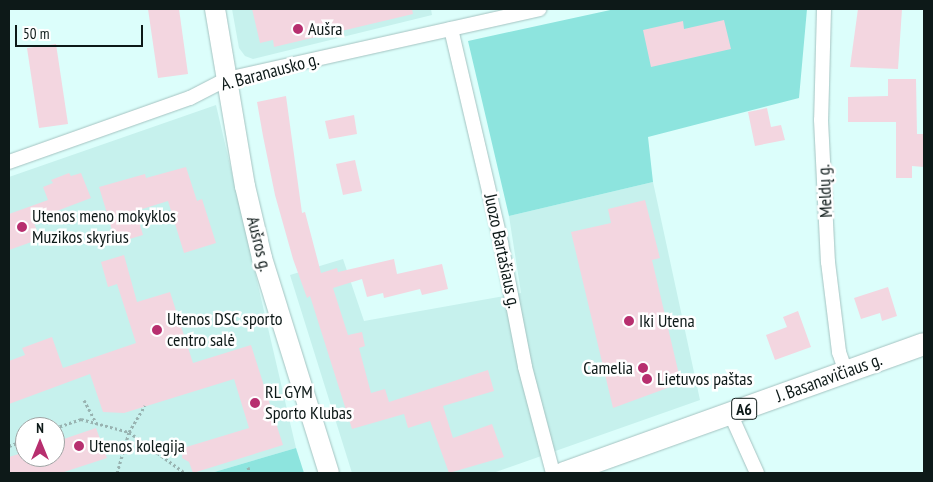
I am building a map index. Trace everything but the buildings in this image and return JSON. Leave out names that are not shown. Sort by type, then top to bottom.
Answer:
[{"type":"main road","name":"J. Basanavičiaus g.","points":[[564,473],[924,344]]},
{"type":"street","name":"Aušros g.","points":[[215,9],[245,186],[264,266],[329,473]]},
{"type":"street","name":"A. Baranausko g.","points":[[9,162],[190,98],[227,79],[539,9]]},
{"type":"street","name":"Meldų g.","points":[[824,9],[821,120],[828,262],[839,352],[846,372]]},
{"type":"street","name":"Juozo Bartašiaus g.","points":[[450,30],[499,234],[525,367],[553,473]]},
{"type":"street","points":[[730,413],[757,473]]},
{"type":"path","points":[[84,400],[97,424]]},
{"type":"path","points":[[117,473],[129,432],[146,405]]},
{"type":"path","points":[[65,425],[81,419],[129,432],[185,473]]},
{"type":"path","points":[[248,467],[250,473]]},
{"type":"shaded area","points":[[232,9],[431,9],[432,15],[253,59],[245,56],[239,48]]},
{"type":"shaded area","points":[[615,9],[807,9],[799,98],[648,137],[653,182],[509,216],[468,41]]},
{"type":"shaded area","points":[[216,105],[296,448],[211,473],[9,473],[9,177]]},
{"type":"shaded area","points":[[653,182],[700,400],[493,473],[352,473],[290,275],[343,259],[364,321],[521,293],[509,216]]},
{"type":"shaded area","points":[[296,448],[304,473],[211,473]]},
{"type":"place","name":"Aušra","points":[[298,29]]},
{"type":"place","name":"Utenos meno mokyklos Muzikos skyrius","points":[[22,227]]},
{"type":"place","name":"Iki Utena","points":[[629,321]]},
{"type":"place","name":"Utenos DSC sporto centro salė","points":[[157,330]]},
{"type":"place","name":"Camelia","points":[[643,368]]},
{"type":"place","name":"Lietuvos paštas","points":[[647,379]]},
{"type":"place","name":"RL GYM Sporto Klubas","points":[[255,403]]},
{"type":"place","name":"Utenos kolegija","points":[[79,446]]}]
